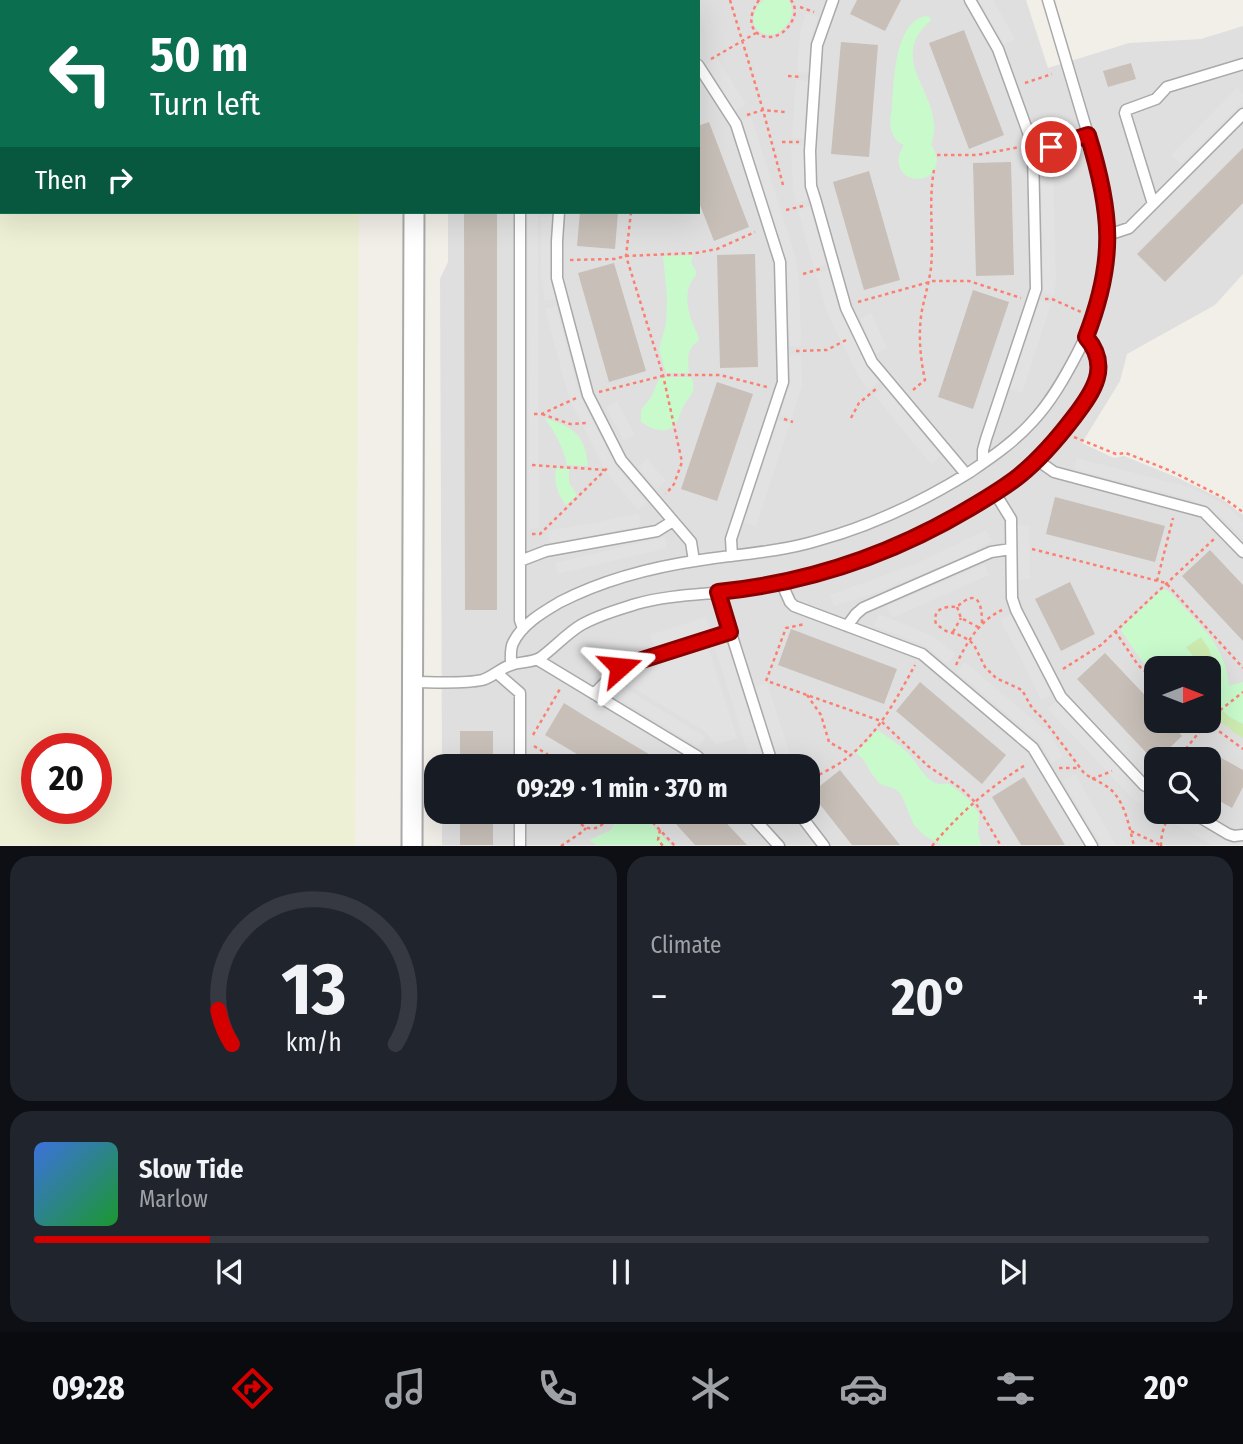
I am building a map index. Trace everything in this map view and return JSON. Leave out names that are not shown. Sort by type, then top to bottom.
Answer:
[{"type":"street","points":[[412,845],[414,214]]},
{"type":"lane","points":[[833,0],[817,45],[810,151],[811,186],[846,308],[872,362],[966,474]]},
{"type":"lane","points":[[970,0],[998,49],[1032,149],[1036,289],[986,439],[983,463]]},
{"type":"lane","points":[[511,664],[512,645],[523,629],[551,607],[579,593],[647,569],[782,550],[853,530],[902,510],[944,488],[983,463],[1033,422],[1058,388],[1096,313],[1105,273],[1108,235],[1105,194],[1099,168],[1048,0]]},
{"type":"lane","points":[[1153,204],[1126,110],[1156,99],[1167,88],[1243,64]]},
{"type":"lane","points":[[700,68],[736,124],[780,262],[783,382],[731,539],[732,556]]},
{"type":"lane","points":[[1108,235],[1127,230],[1243,114]]},
{"type":"lane","points":[[1032,149],[1088,135]]},
{"type":"lane","points":[[520,214],[520,620],[523,629]]},
{"type":"lane","points":[[559,214],[557,278],[588,395],[621,460],[691,542],[694,561]]},
{"type":"lane","points":[[413,682],[483,680],[511,664],[538,660],[582,625],[611,612],[681,595],[757,588],[814,575],[877,555],[928,531],[995,493],[1019,476],[1063,431],[1088,399],[1098,378],[1100,362],[1094,346],[1086,337]]},
{"type":"lane","points":[[1037,460],[1054,472],[1204,512],[1243,552]]},
{"type":"lane","points":[[995,493],[1010,519],[1013,605],[1061,696],[1144,785]]},
{"type":"lane","points":[[520,561],[546,551],[657,531],[673,521]]},
{"type":"lane","points":[[847,626],[863,608],[991,552],[1011,549]]},
{"type":"lane","points":[[781,582],[794,606],[922,653],[1033,748],[1092,845]]},
{"type":"lane","points":[[718,592],[769,754]]},
{"type":"lane","points":[[594,694],[620,667],[730,632]]},
{"type":"lane","points":[[538,660],[694,754]]},
{"type":"lane","points":[[497,673],[520,693],[520,754]]},
{"type":"lane","points":[[520,824],[520,845]]},
{"type":"lane","points":[[759,824],[779,845]]},
{"type":"lane","points":[[807,824],[824,845]]},
{"type":"lane","points":[[1211,824],[1228,834],[1243,835]]},
{"type":"path","points":[[730,0],[783,186]]},
{"type":"path","points":[[759,0],[752,11],[751,22],[756,33],[762,37],[780,35],[789,27],[795,18],[791,0]]},
{"type":"path","points":[[700,65],[756,33]]},
{"type":"path","points":[[733,119],[763,110],[785,112]]},
{"type":"path","points":[[937,155],[977,155],[1032,149]]},
{"type":"path","points":[[910,392],[925,380],[920,338],[931,267],[930,206],[934,170]]},
{"type":"path","points":[[631,214],[626,256],[663,375],[682,462],[674,484],[664,495]]},
{"type":"path","points":[[557,260],[696,253],[717,249],[769,227]]},
{"type":"path","points":[[855,303],[928,282],[969,281],[1023,298],[1052,299],[1074,309]]},
{"type":"path","points":[[782,351],[827,350],[858,334]]},
{"type":"path","points":[[542,414],[575,398],[663,375],[720,375],[781,390]]},
{"type":"path","points":[[851,418],[859,403],[887,380]]},
{"type":"path","points":[[520,414],[542,414],[570,424],[583,424],[600,418]]},
{"type":"path","points":[[1068,434],[1116,454],[1126,453],[1171,471],[1222,497],[1243,512]]},
{"type":"path","points":[[520,534],[540,534],[605,470],[621,460]]},
{"type":"path","points":[[520,465],[605,470]]},
{"type":"path","points":[[1157,581],[1177,504]]},
{"type":"path","points":[[1051,676],[1101,645],[1217,536]]},
{"type":"path","points":[[1032,548],[1166,583],[1243,668]]},
{"type":"path","points":[[957,607],[962,601],[976,598],[982,609],[982,623]]},
{"type":"path","points":[[950,678],[969,640],[982,623],[1013,605]]},
{"type":"path","points":[[957,607],[949,606],[938,610],[936,624],[969,640],[985,667],[996,678],[1022,691],[1032,708],[1084,773],[1107,786],[1116,795],[1134,845]]},
{"type":"path","points":[[957,607],[961,618],[979,627]]},
{"type":"path","points":[[953,632],[961,618]]},
{"type":"path","points":[[815,622],[786,628],[768,681],[881,721],[928,765],[962,789],[975,802],[1001,845]]},
{"type":"path","points":[[1115,631],[1144,670]]},
{"type":"path","points":[[820,773],[852,755],[895,701],[916,662]]},
{"type":"path","points":[[545,754],[529,742],[562,687]]},
{"type":"path","points":[[1222,709],[1243,692]]},
{"type":"path","points":[[807,695],[821,715],[829,742],[852,755]]},
{"type":"path","points":[[1187,747],[1198,733]]},
{"type":"path","points":[[1222,733],[1243,749]]},
{"type":"path","points":[[932,845],[952,822],[1000,780],[1030,762]]},
{"type":"path","points":[[582,824],[592,829],[603,824]]},
{"type":"path","points":[[654,824],[674,845]]},
{"type":"path","points":[[1162,845],[1161,836],[1165,824]]},
{"type":"path","points":[[561,845],[586,828]]},
{"type":"path","points":[[660,830],[658,840],[663,845]]},
{"type":"path","points":[[1131,831],[1162,845]]},
{"type":"shaded area","points":[[700,0],[1026,0],[1048,68],[1129,43],[1201,39],[1243,26],[1243,274],[1215,305],[1127,354],[1120,381],[1082,443],[1114,458],[1124,456],[1176,477],[1222,499],[1243,515],[1243,845],[442,845],[442,824],[820,824],[820,754],[442,754],[440,279],[448,262],[448,214],[700,214]]},
{"type":"shaded area","points":[[979,0],[993,0],[1015,39],[1004,45]]},
{"type":"shaded area","points":[[806,13],[818,17],[812,34],[809,73],[797,72],[800,32]]},
{"type":"shaded area","points":[[717,58],[746,104],[735,111],[706,65]]},
{"type":"shaded area","points":[[796,80],[808,81],[804,139],[792,138]]},
{"type":"shaded area","points":[[1237,88],[1243,94],[1243,102],[1181,164],[1171,155]]},
{"type":"shaded area","points":[[751,117],[795,255],[799,277],[801,346],[789,346],[787,279],[783,258],[739,121]]},
{"type":"shaded area","points":[[791,145],[804,145],[805,188],[808,200],[796,203],[793,190]]},
{"type":"shaded area","points":[[1041,167],[1053,167],[1056,280],[1054,296],[1042,292]]},
{"type":"shaded area","points":[[810,206],[826,264],[814,268],[798,210]]},
{"type":"shaded area","points":[[528,214],[538,214],[539,528],[529,528]]},
{"type":"shaded area","points":[[552,216],[552,275],[556,299],[545,301],[541,276],[541,217]]},
{"type":"shaded area","points":[[828,270],[839,307],[868,369],[879,382],[869,390],[858,376],[827,312],[816,274]]},
{"type":"shaded area","points":[[1040,300],[1051,304],[1022,393],[1010,389]]},
{"type":"shaded area","points":[[556,306],[579,394],[616,466],[647,503],[638,510],[606,472],[569,398],[545,309]]},
{"type":"shaded area","points":[[871,313],[887,348],[876,354],[860,319]]},
{"type":"shaded area","points":[[789,355],[801,355],[802,386],[791,419],[780,415],[790,385]]},
{"type":"shaded area","points":[[884,387],[941,456],[931,464],[874,395]]},
{"type":"shaded area","points":[[617,401],[635,435],[624,441],[606,407]]},
{"type":"shaded area","points":[[778,420],[790,424],[756,526],[744,522]]},
{"type":"shaded area","points":[[1077,458],[1203,493],[1228,507],[1243,521],[1243,537],[1221,517],[1198,503],[1074,469]]},
{"type":"shaded area","points":[[647,459],[666,481],[657,489],[638,467]]},
{"type":"shaded area","points":[[639,514],[641,526],[550,543],[548,531]]},
{"type":"shaded area","points":[[1017,525],[1029,525],[1030,579],[1018,580]]},
{"type":"shaded area","points":[[986,530],[992,541],[955,560],[876,593],[834,606],[830,595],[913,565]]},
{"type":"shaded area","points":[[665,537],[667,548],[558,574],[555,563]]},
{"type":"shaded area","points":[[984,564],[989,575],[892,618],[887,606]]},
{"type":"shaded area","points":[[879,614],[933,636],[955,654],[947,664],[926,646],[874,626]]},
{"type":"shaded area","points":[[1010,614],[1052,695],[1041,700],[1000,620]]},
{"type":"shaded area","points":[[706,617],[710,630],[655,648],[650,635]]},
{"type":"shaded area","points":[[726,641],[762,754],[748,754],[714,645]]},
{"type":"shaded area","points":[[708,647],[737,738],[715,745],[706,732],[629,685],[637,669]]},
{"type":"shaded area","points":[[965,662],[1050,734],[1063,757],[1052,763],[1040,742],[957,672]]},
{"type":"shaded area","points":[[617,683],[705,737],[699,747],[611,693]]},
{"type":"shaded area","points":[[767,683],[790,754],[776,754],[755,687]]},
{"type":"shaded area","points":[[1056,701],[1144,793],[1144,806],[1134,800],[1048,709]]},
{"type":"shaded area","points":[[1075,774],[1116,845],[1101,845],[1063,781]]},
{"type":"shaded area","points":[[1176,824],[1197,824],[1233,845],[1212,845]]},
{"type":"green space","points":[[764,0],[788,0],[791,5],[789,21],[782,30],[774,34],[759,31],[755,25],[753,18],[756,9]]},
{"type":"green space","points":[[925,16],[931,20],[918,36],[913,51],[914,66],[932,111],[934,127],[931,145],[937,161],[929,176],[914,179],[907,177],[900,167],[898,160],[904,145],[894,137],[890,121],[901,42],[915,21]]},
{"type":"green space","points":[[0,214],[359,214],[355,845],[0,845]]},
{"type":"green space","points":[[693,255],[691,262],[696,275],[689,286],[688,305],[699,340],[689,354],[689,373],[666,373],[659,349],[666,324],[667,298],[663,256]]},
{"type":"green space","points":[[691,377],[693,389],[676,423],[668,429],[659,430],[641,422],[641,412],[660,378]]},
{"type":"green space","points":[[544,418],[576,433],[584,446],[588,466],[567,465],[558,440]]},
{"type":"green space","points":[[556,468],[569,469],[569,483],[577,495],[566,505],[557,488]]},
{"type":"green space","points":[[1164,589],[1171,593],[1209,635],[1221,656],[1211,656],[1201,637],[1186,647],[1193,656],[1144,656],[1144,663],[1142,661],[1120,629]]},
{"type":"green space","points":[[1201,637],[1211,656],[1193,656],[1186,647]]},
{"type":"green space","points":[[1222,657],[1229,686],[1243,682],[1243,724],[1222,710]]},
{"type":"green space","points":[[1222,709],[1228,716],[1243,724],[1243,738],[1222,722]]},
{"type":"green space","points":[[877,730],[906,751],[933,782],[950,784],[969,800],[979,814],[978,834],[981,845],[942,845],[925,836],[914,825],[901,794],[880,784],[856,753]]},
{"type":"green space","points":[[614,824],[651,824],[671,845],[597,845],[589,840],[611,830]]},
{"type":"building","points":[[857,0],[901,0],[885,31],[850,14]]},
{"type":"building","points":[[964,30],[1004,135],[969,149],[929,43]]},
{"type":"building","points":[[841,42],[878,45],[869,157],[831,154]]},
{"type":"building","points":[[1131,63],[1136,79],[1108,87],[1103,71]]},
{"type":"building","points":[[709,122],[749,227],[714,241],[700,205],[700,125]]},
{"type":"building","points":[[1243,148],[1243,203],[1165,282],[1137,254]]},
{"type":"building","points":[[1011,162],[1014,275],[976,276],[973,163]]},
{"type":"building","points":[[869,171],[900,280],[864,290],[833,182]]},
{"type":"building","points":[[464,214],[497,214],[497,610],[465,610]]},
{"type":"building","points":[[580,214],[618,214],[615,249],[577,246]]},
{"type":"building","points":[[755,254],[758,367],[720,368],[717,255]]},
{"type":"building","points":[[614,263],[646,371],[609,382],[578,273]]},
{"type":"building","points":[[973,290],[1009,302],[973,409],[938,397]]},
{"type":"building","points":[[717,382],[753,394],[717,501],[681,489]]},
{"type":"building","points":[[1055,497],[1165,526],[1155,562],[1046,534]]},
{"type":"building","points":[[1210,550],[1243,585],[1243,641],[1182,576]]},
{"type":"building","points":[[1070,582],[1095,634],[1061,651],[1035,599]]},
{"type":"building","points":[[791,629],[897,669],[884,704],[778,665]]},
{"type":"building","points":[[1105,653],[1144,694],[1144,733],[1179,733],[1182,736],[1171,747],[1144,747],[1144,750],[1077,679]]},
{"type":"building","points":[[920,682],[1006,755],[982,784],[896,711]]},
{"type":"building","points":[[564,703],[649,754],[577,754],[545,735]]},
{"type":"building","points":[[460,731],[493,731],[493,754],[460,754]]},
{"type":"building","points":[[1221,758],[1243,770],[1243,787],[1232,808],[1221,802]]},
{"type":"building","points":[[840,770],[900,845],[852,845],[820,804],[820,786]]},
{"type":"building","points":[[1024,777],[1065,845],[1021,845],[992,797]]},
{"type":"building","points":[[460,824],[493,824],[493,845],[460,845]]},
{"type":"building","points":[[676,824],[727,824],[747,845],[695,845]]},
{"type":"route","points":[[620,667],[730,632],[718,592],[757,588],[814,575],[877,555],[928,531],[1000,491],[1037,460],[1063,431],[1088,399],[1098,378],[1100,362],[1094,346],[1086,337],[1096,313],[1105,273],[1108,216],[1099,168],[1088,135],[1051,147]]}]
